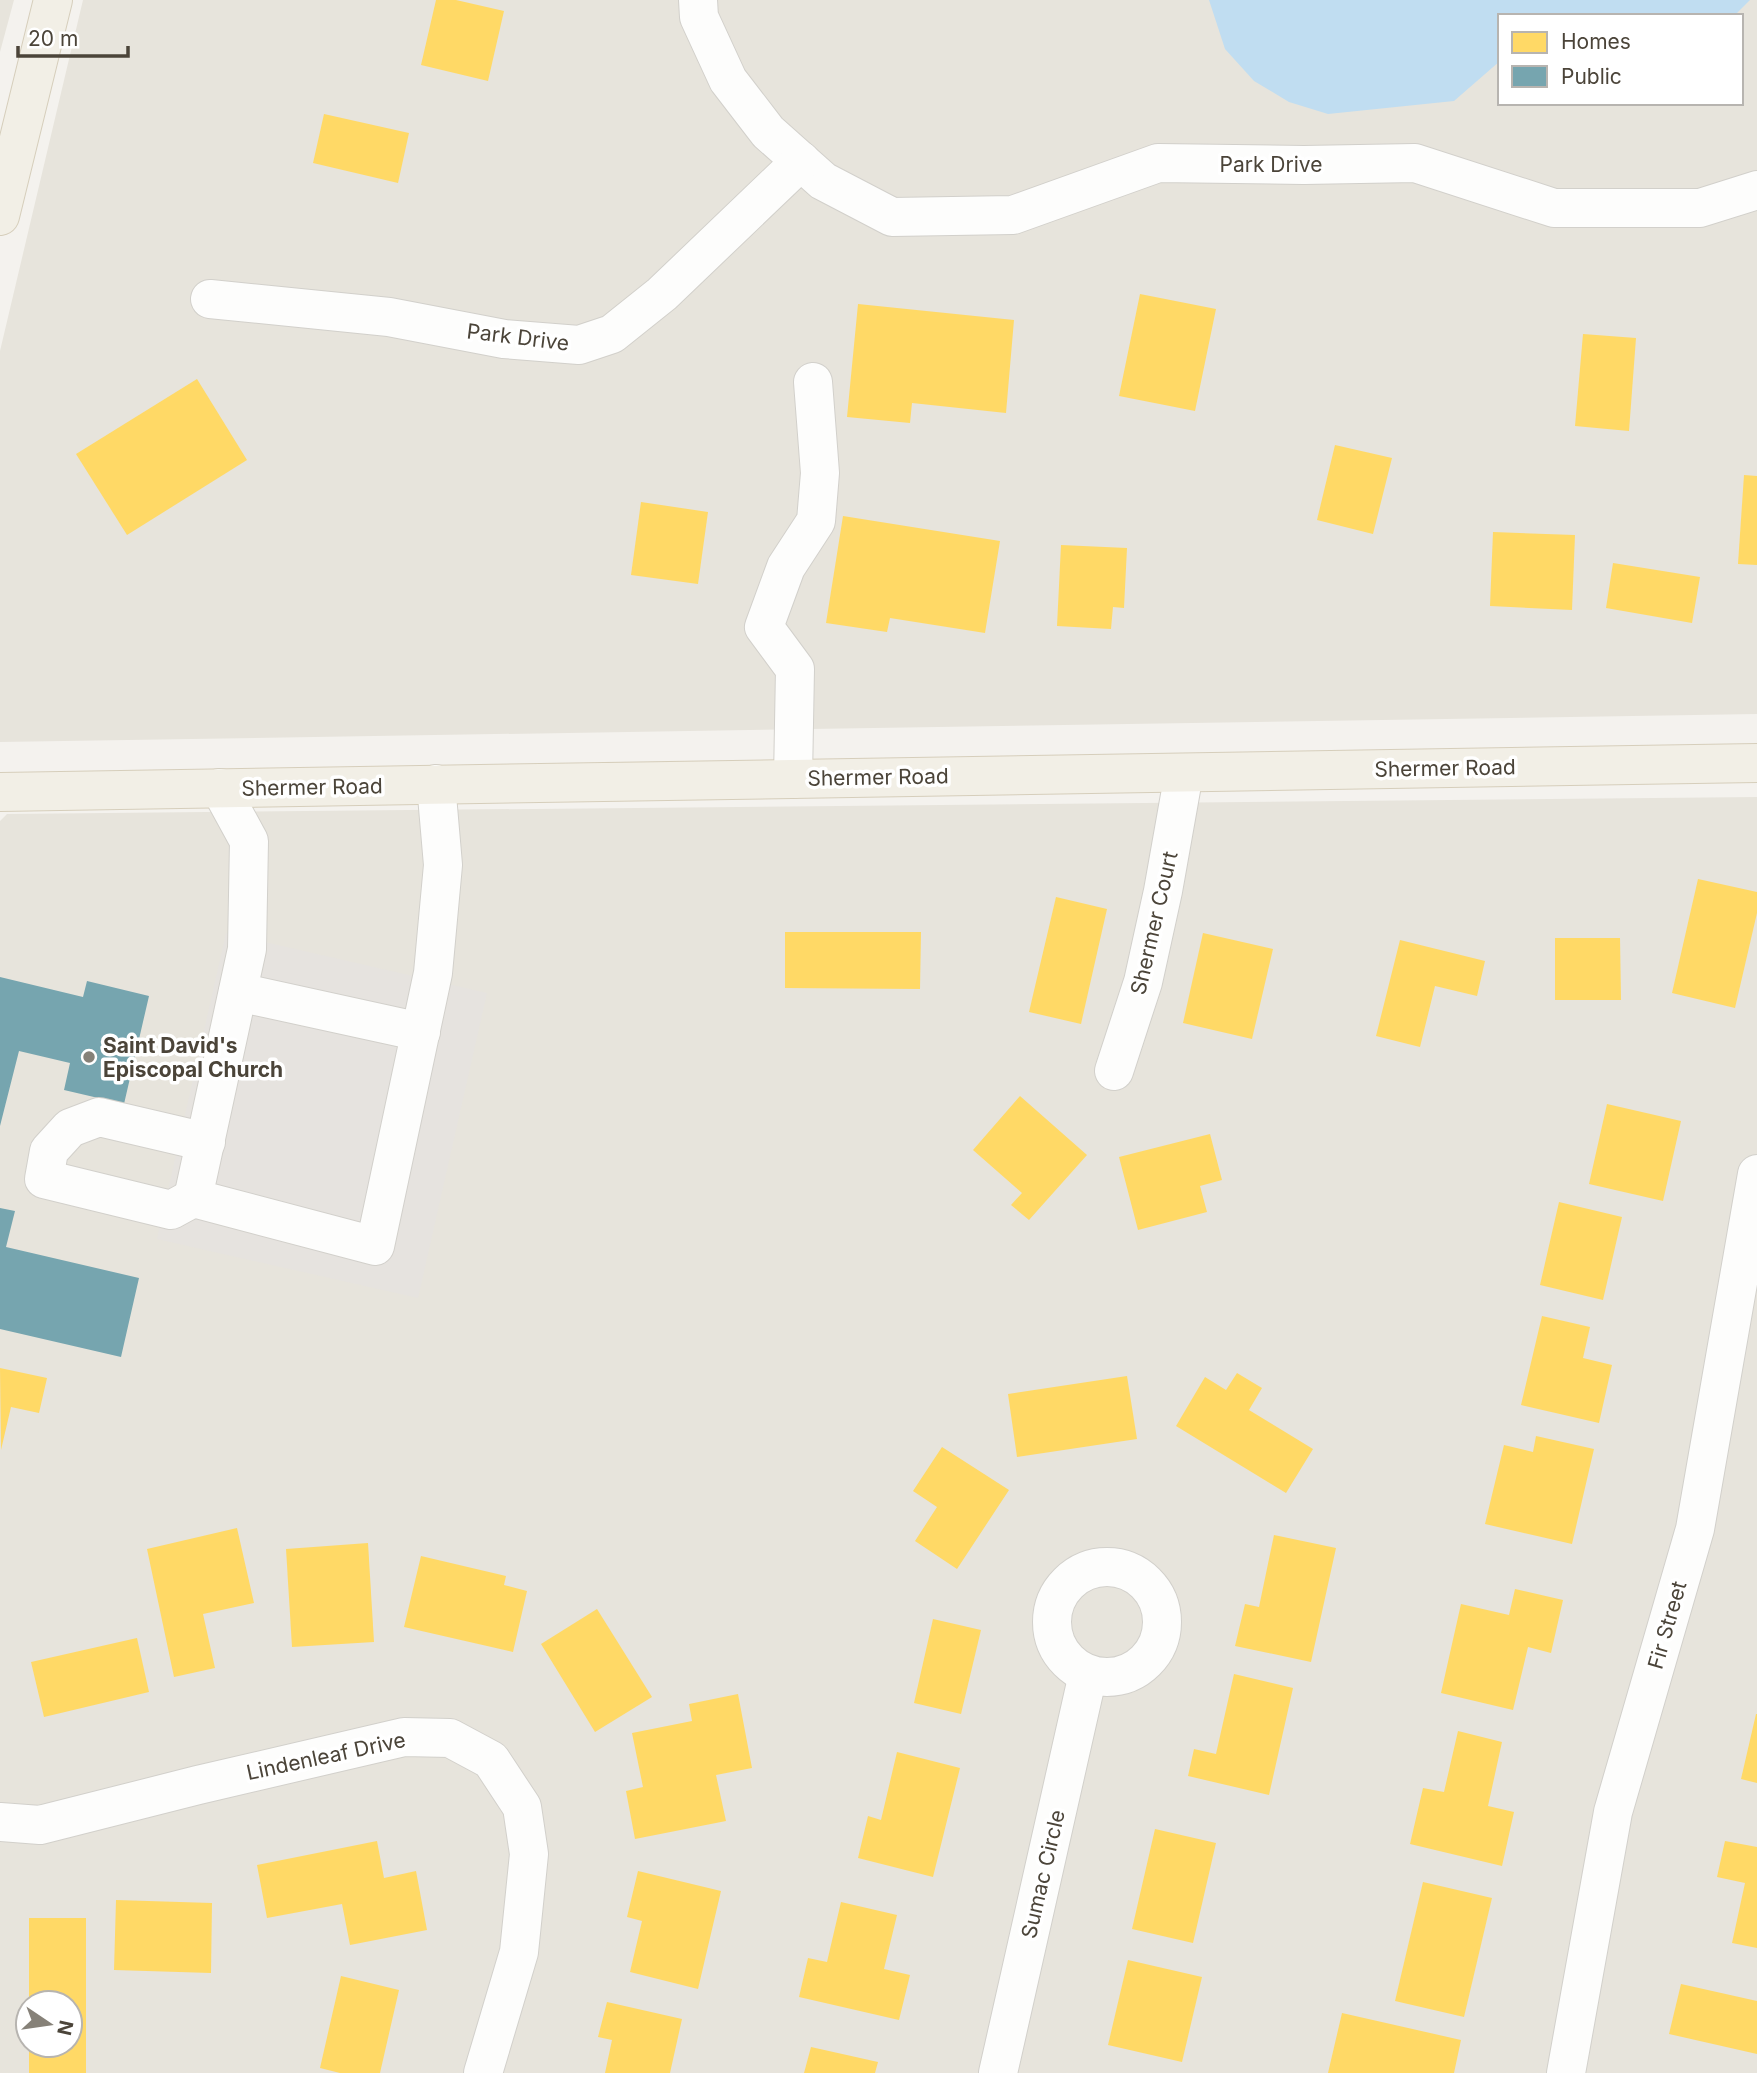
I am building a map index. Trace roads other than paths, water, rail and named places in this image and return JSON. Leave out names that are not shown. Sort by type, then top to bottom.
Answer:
[{"type":"main road","points":[[0,216],[53,0]]},
{"type":"main road","name":"Shermer Road","points":[[0,792],[1757,763]]},
{"type":"street","name":"Park Drive","points":[[698,0],[699,18],[728,80],[768,132],[823,181],[891,217],[1013,215],[1158,163],[1415,163],[1554,208],[1700,208],[1757,190]]},
{"type":"street","name":"Park Drive","points":[[210,299],[389,317],[503,339],[579,345],[612,334],[662,295],[801,161]]},
{"type":"street","points":[[793,779],[795,668],[764,626],[786,567],[816,521],[820,473],[813,382]]},
{"type":"street","name":"Shermer Court","points":[[1114,1071],[1143,982],[1163,891],[1184,773]]},
{"type":"street","points":[[206,1142],[99,1117],[70,1128],[49,1150],[44,1179],[170,1210],[193,1198],[375,1246],[433,973],[443,865],[436,785]]},
{"type":"street","points":[[193,1198],[247,949],[249,841],[220,788]]},
{"type":"street","points":[[238,992],[421,1032]]},
{"type":"street","name":"Fir Street","points":[[1566,2073],[1613,1812],[1695,1529],[1757,1174]]},
{"type":"street","name":"Sumac Circle","points":[[998,2073],[1088,1674]]},
{"type":"street","name":"Lindenleaf Drive","points":[[0,1822],[40,1825],[404,1737],[450,1738],[491,1760],[522,1807],[529,1854],[519,1952],[483,2073]]},
{"type":"water","points":[[1209,0],[1750,0],[1736,14],[1498,14],[1498,63],[1454,101],[1328,114],[1289,102],[1254,81],[1225,49]]},
{"type":"place","name":"Saint David's Episcopal Church","points":[[89,1057]]}]
